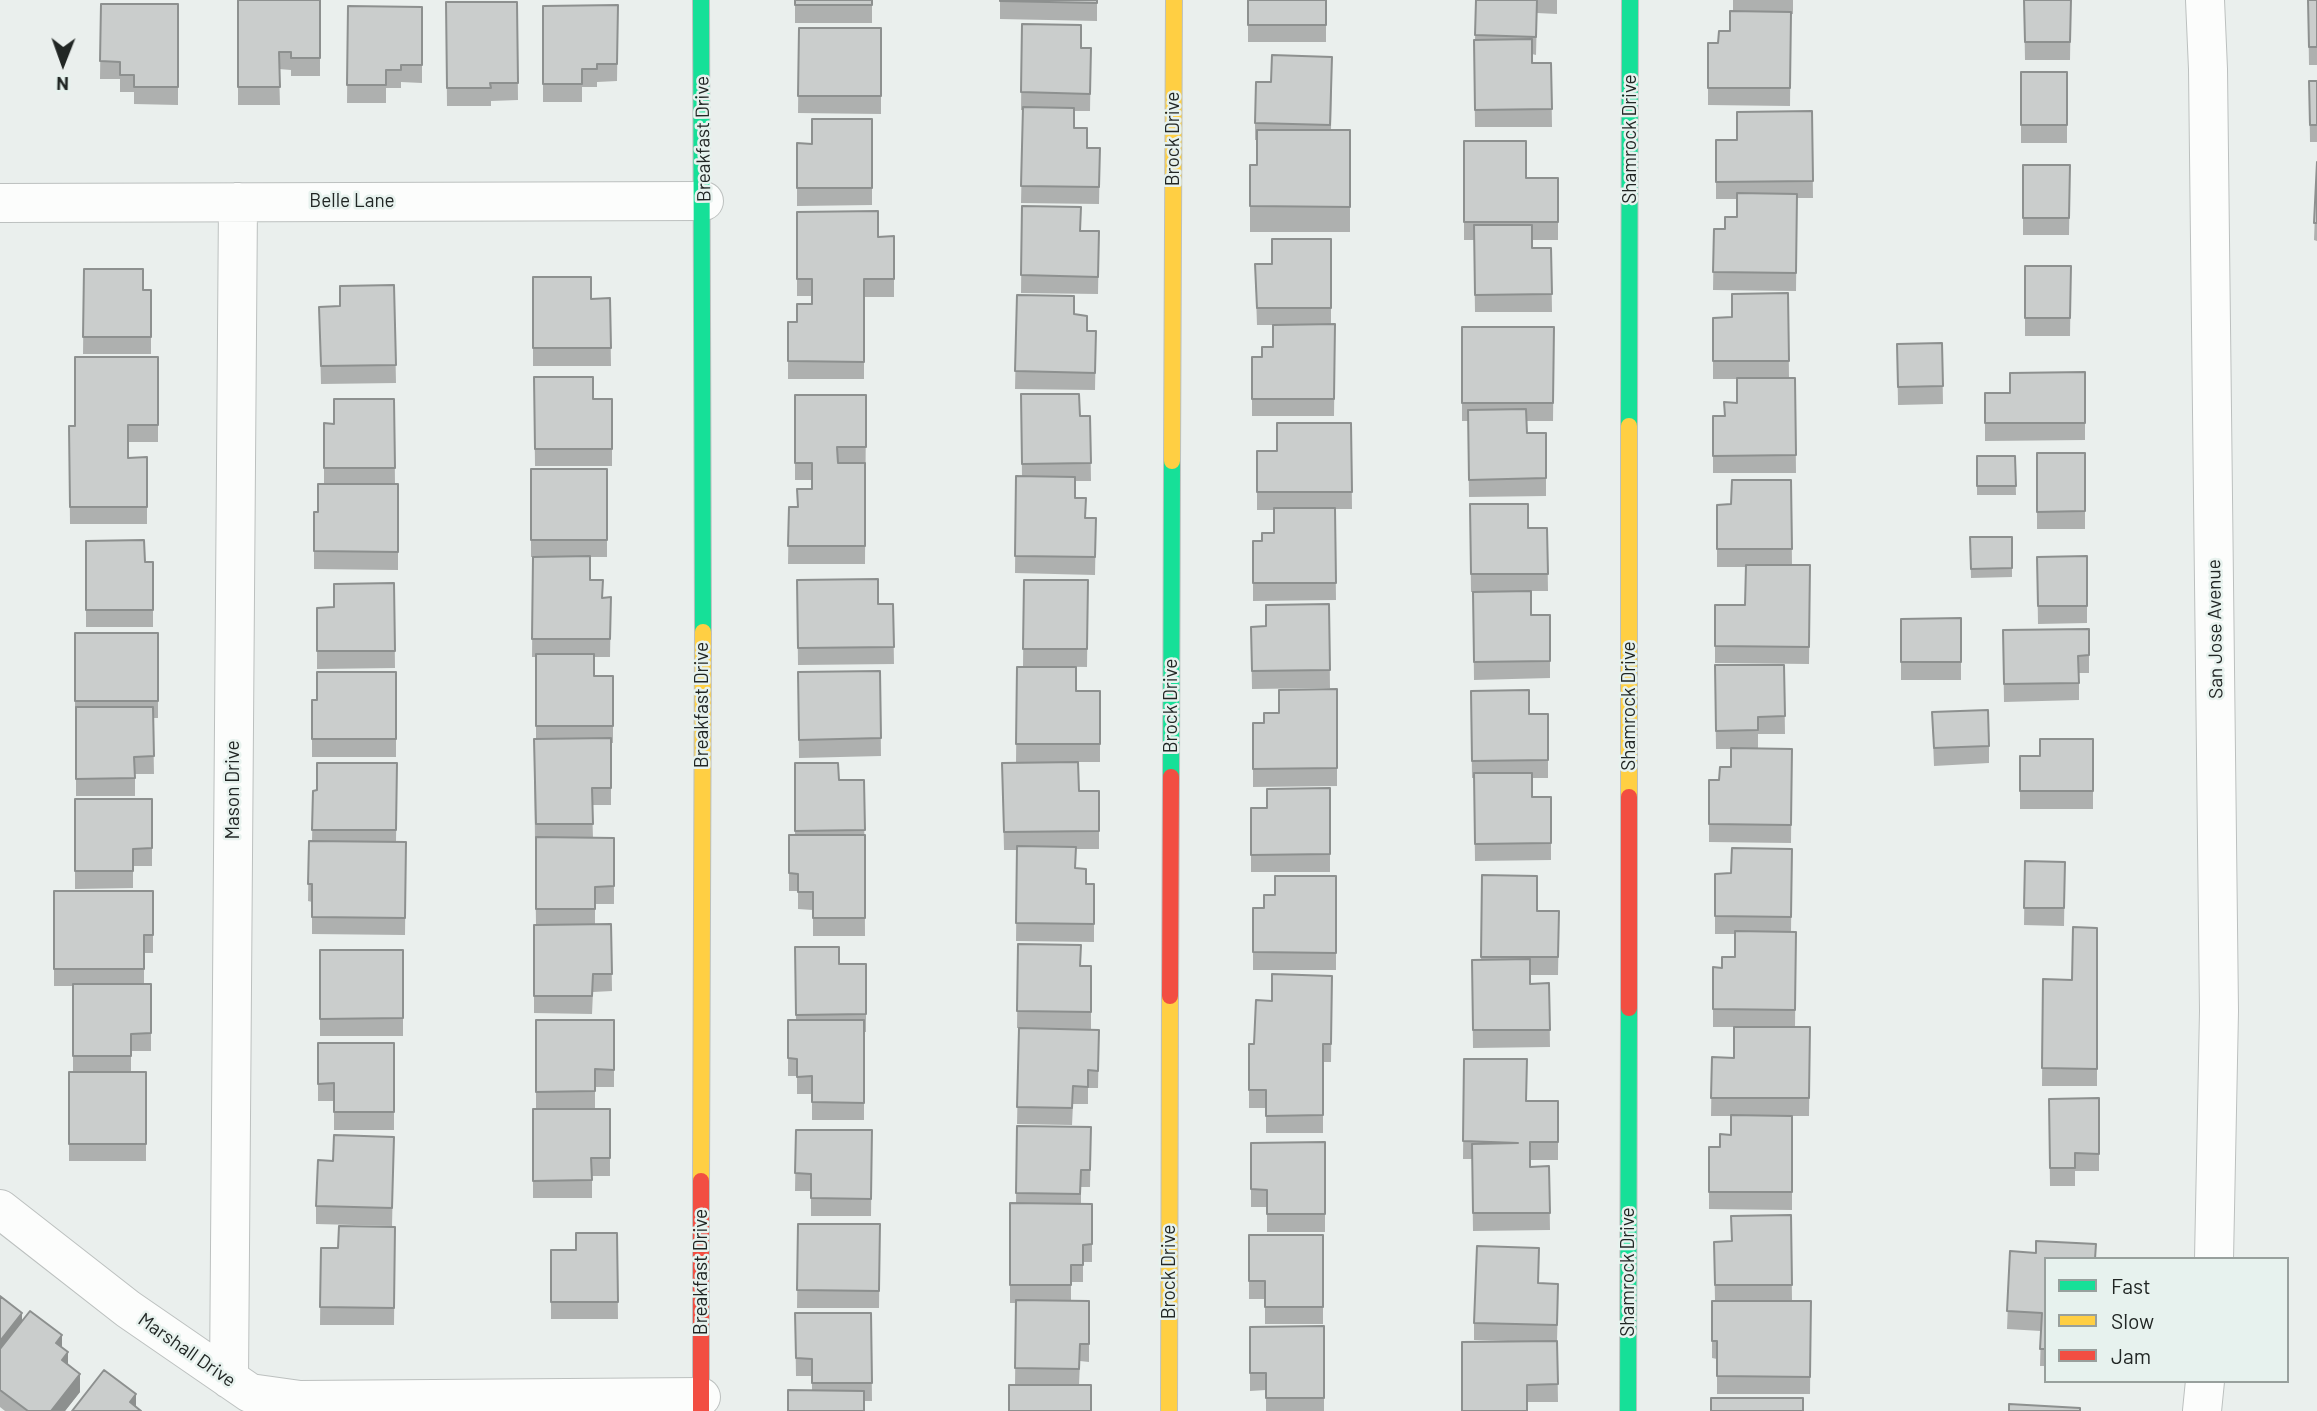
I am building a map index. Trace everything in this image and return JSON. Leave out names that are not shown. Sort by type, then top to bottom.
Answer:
[{"type":"street","name":"Breakfast Drive","points":[[701,0],[704,201],[701,1404]]},
{"type":"street","name":"Brock Drive","points":[[1168,1411],[1174,0]]},
{"type":"street","name":"Shamrock Drive","points":[[1628,1411],[1630,0]]},
{"type":"street","name":"San Jose Avenue","points":[[2205,0],[2219,1011],[2214,1257]]},
{"type":"street","name":"Mason Drive","points":[[229,1379],[238,201]]},
{"type":"street","name":"Belle Lane","points":[[0,202],[704,201]]},
{"type":"street","name":"Marshall Drive","points":[[0,1209],[128,1309],[250,1393],[300,1400],[701,1404]]},
{"type":"street","points":[[2202,1411],[2205,1383]]},
{"type":"building","points":[[238,0],[320,0],[320,58],[291,58],[291,52],[279,52],[280,87],[238,87]]},
{"type":"building","points":[[795,0],[872,0],[872,5],[795,5]]},
{"type":"building","points":[[1097,0],[1097,3],[1000,1]]},
{"type":"building","points":[[1248,0],[1326,0],[1326,25],[1248,25]]},
{"type":"building","points":[[1476,0],[1537,0],[1536,37],[1475,35]]},
{"type":"building","points":[[2024,0],[2071,0],[2070,42],[2025,42]]},
{"type":"building","points":[[2308,0],[2317,0],[2317,47],[2309,47]]},
{"type":"building","points":[[446,2],[517,2],[518,83],[490,83],[491,88],[447,88]]},
{"type":"building","points":[[101,4],[178,4],[178,87],[134,87],[134,75],[120,75],[120,62],[100,61]]},
{"type":"building","points":[[618,5],[617,64],[597,64],[597,69],[582,69],[582,84],[543,84],[543,6]]},
{"type":"building","points":[[348,6],[422,7],[422,65],[401,65],[401,70],[386,70],[386,85],[347,85]]},
{"type":"building","points":[[1730,11],[1791,12],[1790,88],[1708,88],[1708,43],[1718,43],[1719,31],[1730,31]]},
{"type":"building","points":[[1022,24],[1081,25],[1081,48],[1091,48],[1090,94],[1021,92]]},
{"type":"building","points":[[799,28],[881,28],[881,96],[798,96]]},
{"type":"building","points":[[1532,39],[1532,63],[1551,63],[1552,109],[1475,110],[1474,40]]},
{"type":"building","points":[[1272,55],[1332,57],[1330,125],[1255,123],[1256,82],[1271,82]]},
{"type":"building","points":[[2021,72],[2067,72],[2067,125],[2021,125]]},
{"type":"building","points":[[2309,81],[2317,81],[2317,125],[2310,125]]},
{"type":"building","points":[[1023,107],[1074,108],[1074,128],[1087,128],[1087,148],[1100,148],[1099,187],[1021,186]]},
{"type":"building","points":[[1812,111],[1813,181],[1716,182],[1716,140],[1737,140],[1737,112]]},
{"type":"building","points":[[812,119],[872,119],[872,188],[797,188],[797,143],[812,144]]},
{"type":"building","points":[[1257,130],[1350,130],[1350,207],[1250,206],[1250,165],[1257,165]]},
{"type":"building","points":[[1464,141],[1526,141],[1526,178],[1558,178],[1558,222],[1464,222]]},
{"type":"building","points":[[2317,162],[2317,223],[2314,223]]},
{"type":"building","points":[[2023,165],[2070,165],[2069,218],[2023,218]]},
{"type":"building","points":[[1737,193],[1797,194],[1796,273],[1713,272],[1714,229],[1725,229],[1725,217],[1737,217]]},
{"type":"building","points":[[1022,206],[1081,207],[1080,231],[1099,231],[1098,277],[1021,275]]},
{"type":"building","points":[[878,211],[878,237],[894,236],[894,279],[864,279],[864,362],[788,361],[788,322],[797,322],[797,304],[812,304],[812,279],[797,279],[797,212]]},
{"type":"building","points":[[1474,225],[1532,225],[1532,248],[1551,248],[1552,294],[1475,295]]},
{"type":"building","points":[[1272,239],[1331,239],[1331,308],[1257,308],[1255,264],[1272,264]]},
{"type":"building","points":[[2025,266],[2071,266],[2070,318],[2025,318]]},
{"type":"building","points":[[84,269],[143,269],[143,290],[151,290],[151,337],[83,337]]},
{"type":"building","points":[[533,277],[591,277],[591,299],[610,298],[611,348],[533,348]]},
{"type":"building","points":[[394,285],[396,365],[321,366],[319,307],[340,306],[340,286]]},
{"type":"building","points":[[1788,293],[1789,361],[1713,361],[1713,318],[1732,317],[1732,294]]},
{"type":"building","points":[[1017,295],[1074,296],[1074,314],[1087,316],[1087,331],[1096,331],[1095,373],[1015,371]]},
{"type":"building","points":[[1335,324],[1334,399],[1252,399],[1252,357],[1262,357],[1262,347],[1273,347],[1273,325]]},
{"type":"building","points":[[1462,327],[1554,327],[1553,403],[1462,403]]},
{"type":"building","points":[[1942,343],[1943,386],[1898,387],[1897,344]]},
{"type":"building","points":[[75,357],[158,357],[158,425],[128,425],[128,458],[147,457],[147,507],[70,507],[69,426],[75,426]]},
{"type":"building","points":[[2085,372],[2085,423],[1985,423],[1985,393],[2010,393],[2010,373]]},
{"type":"building","points":[[534,377],[593,377],[593,399],[612,399],[612,449],[535,449]]},
{"type":"building","points":[[1737,378],[1795,378],[1796,455],[1713,456],[1713,416],[1725,416],[1724,402],[1737,403]]},
{"type":"building","points":[[1021,394],[1079,394],[1080,416],[1090,416],[1091,463],[1022,464]]},
{"type":"building","points":[[795,395],[866,395],[866,447],[837,447],[838,463],[865,463],[865,546],[788,546],[789,507],[798,507],[797,489],[812,489],[812,463],[795,463]]},
{"type":"building","points":[[334,399],[394,399],[395,468],[324,468],[324,423],[334,424]]},
{"type":"building","points":[[1526,409],[1527,433],[1546,433],[1546,478],[1469,480],[1468,410]]},
{"type":"building","points":[[1277,423],[1351,423],[1352,492],[1257,492],[1257,451],[1277,451]]},
{"type":"building","points":[[2037,453],[2085,453],[2085,511],[2037,512]]},
{"type":"building","points":[[1977,456],[2015,456],[2016,486],[1977,486]]},
{"type":"building","points":[[531,469],[607,469],[607,540],[531,540]]},
{"type":"building","points":[[1016,476],[1075,477],[1075,498],[1086,498],[1085,518],[1096,518],[1095,557],[1015,556]]},
{"type":"building","points":[[1732,480],[1791,480],[1792,549],[1717,549],[1717,505],[1731,504]]},
{"type":"building","points":[[318,484],[398,484],[398,552],[314,551],[314,512],[318,512]]},
{"type":"building","points":[[1470,504],[1528,504],[1528,528],[1547,528],[1548,574],[1471,574]]},
{"type":"building","points":[[1274,508],[1335,508],[1336,583],[1253,583],[1253,541],[1262,541],[1262,533],[1274,533]]},
{"type":"building","points":[[1970,537],[2012,537],[2012,568],[1971,569]]},
{"type":"building","points":[[144,540],[145,562],[153,562],[153,610],[86,610],[86,541]]},
{"type":"building","points":[[590,556],[590,580],[603,580],[602,598],[611,597],[610,639],[532,639],[533,557]]},
{"type":"building","points":[[2087,556],[2087,606],[2038,606],[2037,557]]},
{"type":"building","points":[[1746,565],[1810,565],[1809,647],[1715,646],[1715,605],[1745,605]]},
{"type":"building","points":[[878,579],[878,604],[893,604],[894,647],[798,648],[797,580]]},
{"type":"building","points":[[1024,580],[1088,580],[1087,649],[1023,649]]},
{"type":"building","points":[[394,583],[395,651],[317,651],[317,608],[334,607],[334,584]]},
{"type":"building","points":[[1531,591],[1531,615],[1550,615],[1550,661],[1474,662],[1473,592]]},
{"type":"building","points":[[1329,604],[1330,670],[1252,671],[1251,627],[1266,626],[1266,605]]},
{"type":"building","points":[[1961,618],[1961,662],[1901,662],[1901,619]]},
{"type":"building","points":[[2089,629],[2089,655],[2078,656],[2079,683],[2004,684],[2003,630]]},
{"type":"building","points":[[75,633],[158,633],[158,701],[75,701]]},
{"type":"building","points":[[536,654],[594,654],[594,676],[613,676],[613,726],[536,726]]},
{"type":"building","points":[[1715,665],[1784,665],[1785,716],[1758,717],[1758,730],[1716,731]]},
{"type":"building","points":[[1017,667],[1076,667],[1076,691],[1100,691],[1100,744],[1016,744]]},
{"type":"building","points":[[880,671],[881,738],[799,740],[798,672]]},
{"type":"building","points":[[317,672],[396,672],[396,739],[312,739],[312,700],[317,700]]},
{"type":"building","points":[[1337,689],[1337,768],[1253,769],[1253,723],[1264,723],[1264,713],[1279,713],[1279,690]]},
{"type":"building","points":[[1529,690],[1529,714],[1548,714],[1548,760],[1472,761],[1471,691]]},
{"type":"building","points":[[76,707],[153,707],[154,756],[134,757],[135,778],[76,779]]},
{"type":"building","points":[[1988,710],[1989,746],[1934,748],[1932,712]]},
{"type":"building","points":[[611,738],[611,788],[592,788],[593,824],[536,824],[534,739]]},
{"type":"building","points":[[2040,739],[2093,739],[2093,791],[2020,791],[2020,756],[2040,756]]},
{"type":"building","points":[[1731,748],[1792,749],[1791,825],[1709,824],[1709,780],[1719,780],[1720,767],[1731,767]]},
{"type":"building","points":[[1078,762],[1079,791],[1099,791],[1099,831],[1004,832],[1002,763]]},
{"type":"building","points":[[317,763],[397,763],[396,830],[312,830]]},
{"type":"building","points":[[795,763],[838,763],[839,780],[864,780],[865,830],[795,831]]},
{"type":"building","points":[[1474,773],[1532,773],[1532,797],[1551,797],[1551,843],[1475,844]]},
{"type":"building","points":[[1330,788],[1330,854],[1251,855],[1251,808],[1267,808],[1267,789]]},
{"type":"building","points":[[75,799],[152,799],[152,848],[133,849],[133,871],[75,871]]},
{"type":"building","points":[[789,835],[865,835],[865,918],[813,918],[813,892],[798,892],[798,874],[789,873]]},
{"type":"building","points":[[536,837],[614,838],[614,886],[595,887],[595,909],[536,909]]},
{"type":"building","points":[[309,841],[406,842],[405,918],[312,917],[312,884],[308,884]]},
{"type":"building","points":[[1017,846],[1076,847],[1075,868],[1086,869],[1086,884],[1094,884],[1094,924],[1016,923]]},
{"type":"building","points":[[1732,848],[1792,849],[1791,917],[1715,916],[1715,874],[1731,873]]},
{"type":"building","points":[[2025,861],[2065,862],[2064,908],[2024,908]]},
{"type":"building","points":[[1482,875],[1537,876],[1537,911],[1559,911],[1558,957],[1481,957]]},
{"type":"building","points":[[1275,876],[1336,876],[1336,953],[1253,952],[1253,908],[1264,908],[1264,895],[1275,895]]},
{"type":"building","points":[[54,891],[153,891],[153,935],[144,935],[144,969],[54,969]]},
{"type":"building","points":[[611,924],[612,974],[593,974],[592,996],[534,996],[534,925]]},
{"type":"building","points":[[2073,927],[2097,928],[2097,1069],[2042,1068],[2043,979],[2072,980]]},
{"type":"building","points":[[1735,931],[1796,932],[1795,1010],[1713,1009],[1713,967],[1722,968],[1722,957],[1735,957]]},
{"type":"building","points":[[1018,944],[1081,945],[1080,966],[1091,966],[1091,1012],[1017,1011]]},
{"type":"building","points":[[795,947],[839,947],[839,964],[866,964],[866,1014],[796,1015]]},
{"type":"building","points":[[320,950],[403,950],[403,1018],[320,1019]]},
{"type":"building","points":[[1530,959],[1530,984],[1549,983],[1550,1030],[1473,1030],[1472,960]]},
{"type":"building","points":[[1272,974],[1332,976],[1331,1044],[1323,1044],[1323,1115],[1266,1116],[1266,1090],[1249,1090],[1249,1044],[1254,1044],[1256,1000],[1272,1001]]},
{"type":"building","points":[[73,984],[151,984],[151,1033],[131,1034],[131,1056],[73,1056]]},
{"type":"building","points":[[536,1020],[614,1020],[614,1070],[595,1069],[595,1091],[536,1092]]},
{"type":"building","points":[[788,1020],[864,1020],[864,1103],[812,1102],[812,1076],[797,1077],[797,1059],[788,1058]]},
{"type":"building","points":[[1734,1027],[1810,1027],[1809,1098],[1711,1098],[1712,1057],[1734,1058]]},
{"type":"building","points":[[1019,1028],[1099,1030],[1098,1071],[1088,1070],[1088,1087],[1073,1086],[1072,1108],[1017,1107]]},
{"type":"building","points":[[318,1043],[394,1043],[394,1112],[334,1112],[334,1083],[318,1084]]},
{"type":"building","points":[[1464,1059],[1527,1059],[1526,1101],[1558,1101],[1558,1142],[1530,1142],[1530,1167],[1549,1166],[1550,1213],[1473,1213],[1472,1144],[1518,1143],[1463,1141]]},
{"type":"building","points":[[69,1072],[146,1072],[146,1144],[69,1144]]},
{"type":"building","points":[[2099,1098],[2099,1154],[2075,1153],[2075,1168],[2050,1168],[2049,1099]]},
{"type":"building","points":[[533,1109],[610,1109],[610,1158],[591,1158],[592,1180],[533,1181]]},
{"type":"building","points":[[1731,1115],[1792,1116],[1792,1192],[1709,1192],[1709,1147],[1720,1147],[1720,1134],[1731,1135]]},
{"type":"building","points":[[1017,1126],[1091,1127],[1090,1170],[1081,1170],[1080,1194],[1016,1193]]},
{"type":"building","points":[[796,1130],[872,1130],[871,1199],[811,1198],[811,1174],[795,1173]]},
{"type":"building","points":[[334,1135],[394,1137],[392,1208],[316,1206],[318,1160],[333,1161]]},
{"type":"building","points":[[1325,1142],[1325,1214],[1267,1214],[1267,1190],[1251,1189],[1251,1143]]},
{"type":"building","points":[[1010,1203],[1092,1204],[1092,1244],[1083,1245],[1083,1265],[1071,1265],[1071,1285],[1010,1285]]},
{"type":"building","points":[[1791,1215],[1792,1285],[1715,1285],[1714,1242],[1732,1241],[1731,1216]]},
{"type":"building","points":[[798,1224],[880,1224],[879,1291],[797,1290]]},
{"type":"building","points":[[339,1226],[395,1227],[394,1308],[320,1307],[321,1248],[338,1248]]},
{"type":"building","points":[[576,1233],[617,1233],[618,1302],[551,1302],[551,1250],[576,1250]]},
{"type":"building","points":[[1249,1235],[1323,1235],[1323,1307],[1265,1307],[1265,1281],[1249,1281]]},
{"type":"building","points":[[2036,1241],[2096,1244],[2095,1257],[2044,1257],[2044,1349],[2040,1349],[2042,1313],[2007,1311],[2010,1251],[2036,1253]]},
{"type":"building","points":[[1477,1246],[1539,1248],[1538,1283],[1558,1284],[1557,1325],[1474,1323]]},
{"type":"building","points":[[0,1296],[22,1313],[0,1341]]},
{"type":"building","points":[[1016,1300],[1089,1301],[1089,1344],[1080,1344],[1079,1369],[1015,1368]]},
{"type":"building","points":[[1712,1301],[1811,1301],[1810,1377],[1717,1376],[1717,1341],[1712,1341]]},
{"type":"building","points":[[30,1311],[62,1335],[56,1343],[68,1352],[62,1360],[80,1374],[51,1411],[28,1411],[0,1390],[0,1349]]},
{"type":"building","points":[[795,1313],[871,1313],[872,1383],[812,1383],[812,1359],[796,1358]]},
{"type":"building","points":[[1324,1326],[1324,1398],[1266,1398],[1266,1373],[1250,1373],[1250,1327]]},
{"type":"building","points":[[1557,1341],[1558,1384],[1527,1385],[1527,1411],[1462,1411],[1462,1342]]},
{"type":"building","points":[[104,1370],[136,1394],[130,1402],[141,1411],[72,1411]]},
{"type":"building","points":[[1009,1385],[1091,1385],[1091,1411],[1009,1411]]},
{"type":"building","points":[[788,1390],[864,1391],[864,1411],[788,1411]]},
{"type":"building","points":[[1711,1398],[1803,1398],[1803,1411],[1711,1411]]},
{"type":"building","points":[[2009,1404],[2080,1408],[2080,1411],[2009,1411]]},
{"type":"traffic: fast","points":[[701,0],[703,632]]},
{"type":"traffic: fast","points":[[1629,426],[1630,0]]},
{"type":"traffic: fast","points":[[1171,777],[1172,461]]},
{"type":"traffic: fast","points":[[1628,1411],[1629,1008]]},
{"type":"traffic: slow","points":[[1172,461],[1174,0]]},
{"type":"traffic: slow","points":[[1629,426],[1629,797]]},
{"type":"traffic: slow","points":[[701,1181],[703,632]]},
{"type":"traffic: slow","points":[[1169,1411],[1170,996]]},
{"type":"traffic: jam","points":[[1170,996],[1171,777]]},
{"type":"traffic: jam","points":[[1629,797],[1629,1008]]},
{"type":"traffic: jam","points":[[701,1181],[701,1411]]}]
